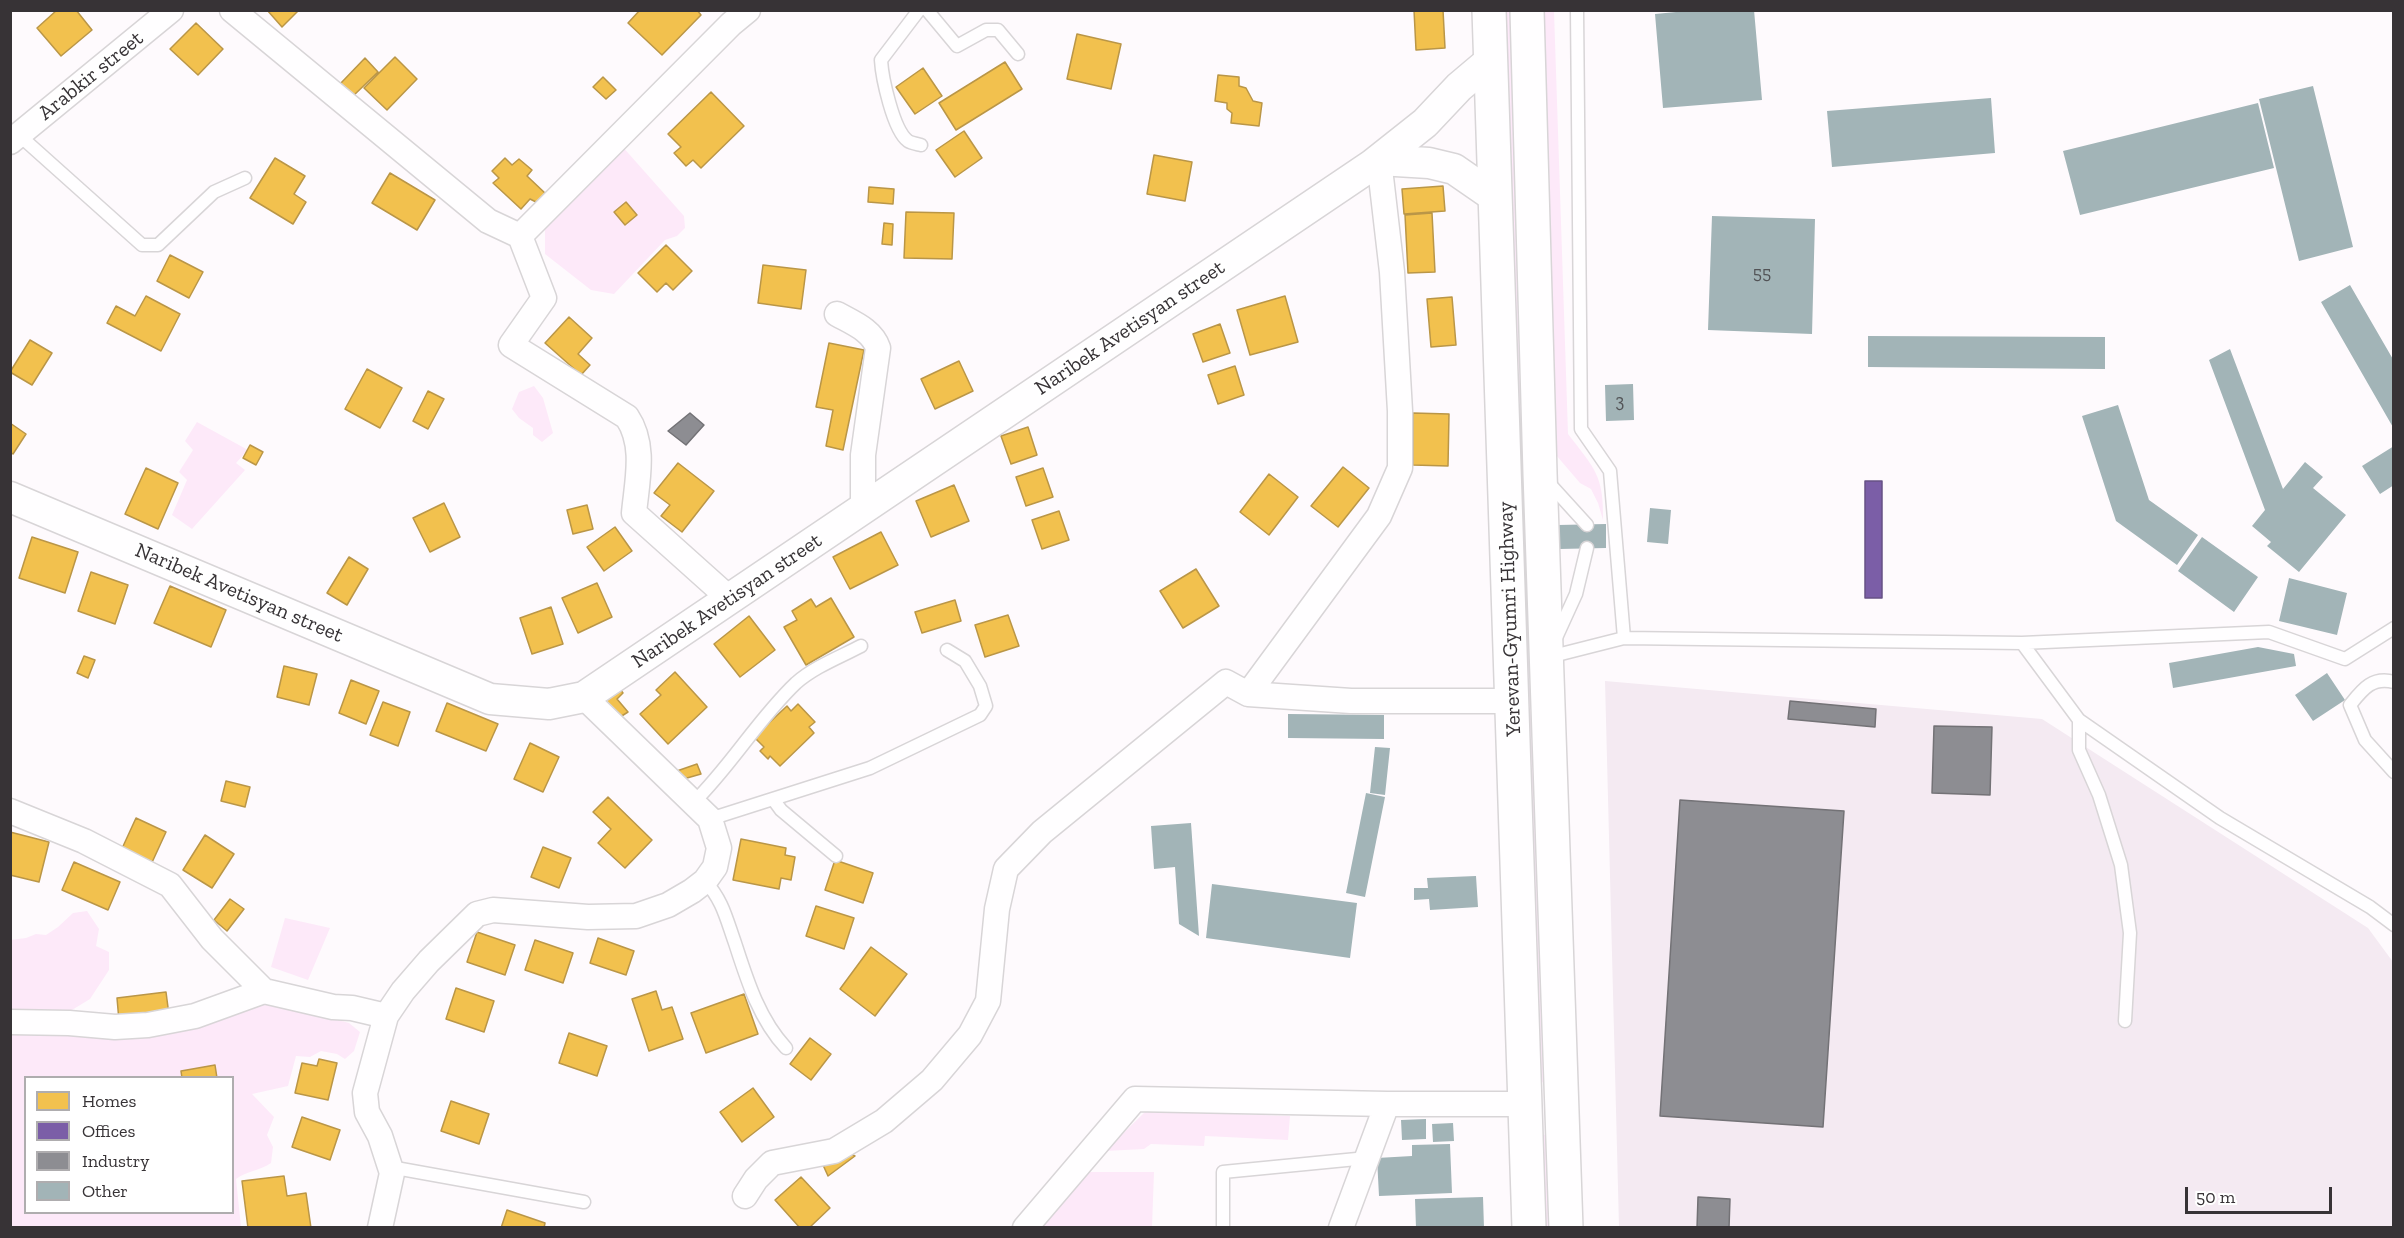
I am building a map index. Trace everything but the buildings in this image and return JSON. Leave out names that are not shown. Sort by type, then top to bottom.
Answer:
[{"type":"highway","name":"Yerevan-Gyumri Highway","points":[[1490,10],[1529,1227]]},
{"type":"highway","name":"Yerevan-Gyumri Highway","points":[[1531,13],[1540,473],[1566,1227]]},
{"type":"highway","points":[[1524,1109],[1562,1113]]},
{"type":"street","name":"Arabkir street","points":[[15,139],[171,10]]},
{"type":"street","points":[[232,10],[488,220],[520,236],[544,298],[511,345],[627,417],[636,430],[639,448],[634,513],[730,599]]},
{"type":"street","points":[[520,236],[731,24],[748,10]]},
{"type":"street","name":"Naribek Avetisyan street","points":[[10,497],[490,699],[549,704],[584,697],[1379,160],[1425,123],[1459,87],[1491,60]]},
{"type":"street","points":[[1248,694],[1379,516],[1400,468],[1400,411],[1392,272],[1379,160],[1429,163],[1454,169],[1496,198]]},
{"type":"street","points":[[837,314],[868,332],[876,340],[878,348],[863,455],[863,508]]},
{"type":"street","points":[[745,1196],[756,1179],[772,1163],[834,1151],[884,1121],[932,1080],[970,1035],[988,1001],[997,909],[1006,869],[1042,832],[1226,682],[1248,694],[1351,701],[1513,700]]},
{"type":"street","points":[[380,1227],[392,1173],[380,1136],[367,1112],[365,1093],[386,1016],[403,991],[429,961],[477,914],[494,910],[588,917],[636,916],[668,905],[705,880],[715,867],[718,848],[702,811],[584,697]]},
{"type":"street","points":[[10,811],[84,841],[170,885],[212,939],[264,991],[333,1007],[352,1008],[386,1016]]},
{"type":"street","points":[[10,1022],[69,1023],[115,1027],[148,1025],[195,1016],[264,991]]},
{"type":"street","points":[[1025,1227],[1135,1099],[1524,1109]]},
{"type":"street","points":[[1341,1227],[1387,1104]]},
{"type":"lane","points":[[919,10],[890,45],[881,60],[889,103],[901,132],[908,141],[921,145]]},
{"type":"lane","points":[[927,10],[957,46],[986,30],[998,30],[1018,54]]},
{"type":"lane","points":[[1577,10],[1581,429],[1610,471],[1624,638]]},
{"type":"lane","points":[[15,139],[142,245],[158,245],[214,192],[245,178]]},
{"type":"lane","points":[[1540,473],[1587,525]]},
{"type":"lane","points":[[1548,658],[1576,594],[1587,548]]},
{"type":"lane","points":[[1548,658],[1624,638],[2022,643],[2270,632],[2345,659],[2394,628]]},
{"type":"lane","points":[[2022,643],[2079,720],[2220,818],[2370,907],[2394,925]]},
{"type":"lane","points":[[861,646],[797,682],[710,786],[702,811],[772,799],[870,768],[980,715],[986,706],[980,686],[965,661],[947,650]]},
{"type":"lane","points":[[2394,682],[2384,679],[2367,684],[2350,705],[2365,740],[2394,772]]},
{"type":"lane","points":[[2079,720],[2079,750],[2099,795],[2121,865],[2130,933],[2125,1021]]},
{"type":"lane","points":[[772,799],[781,810],[836,855]]},
{"type":"lane","points":[[705,880],[719,897],[759,1007],[772,1032],[786,1048]]},
{"type":"lane","points":[[1223,1227],[1223,1172],[1367,1158]]},
{"type":"lane","points":[[390,1167],[584,1202]]},
{"type":"shaded area","points":[[1501,11],[1516,11],[1545,1082],[1538,1083]]},
{"type":"shaded area","points":[[1540,11],[1554,11],[1568,434],[1596,473],[1602,492],[1603,520],[1591,489],[1580,483],[1550,448]]},
{"type":"shaded area","points":[[621,145],[684,216],[685,228],[677,236],[665,240],[614,294],[591,290],[545,254],[545,221]]},
{"type":"shaded area","points":[[534,386],[543,398],[553,433],[542,442],[533,435],[533,428],[519,418],[512,409],[519,392]]},
{"type":"shaded area","points":[[197,422],[248,450],[236,463],[245,470],[192,529],[172,515],[187,480],[179,472],[193,450],[185,441]]},
{"type":"shaded area","points":[[1605,681],[2042,719],[2368,928],[2393,962],[2393,1227],[1619,1227]]},
{"type":"shaded area","points":[[87,911],[99,929],[96,946],[109,952],[109,970],[90,999],[67,1013],[203,1020],[249,1010],[272,1001],[349,1023],[360,1032],[354,1051],[345,1059],[337,1054],[321,1051],[310,1057],[296,1056],[288,1086],[252,1094],[274,1117],[267,1135],[273,1147],[271,1163],[236,1179],[241,1227],[11,1227],[10,940],[36,934],[46,935],[73,913]]},
{"type":"shaded area","points":[[285,918],[330,928],[308,980],[271,967]]},
{"type":"shaded area","points":[[1146,1111],[1290,1116],[1288,1140],[1205,1136],[1204,1146],[1151,1144],[1144,1149],[1105,1151]]},
{"type":"shaded area","points":[[1550,1134],[1554,1227],[1539,1227],[1535,1136]]},
{"type":"shaded area","points":[[1079,1172],[1154,1172],[1152,1227],[1038,1228]]}]
